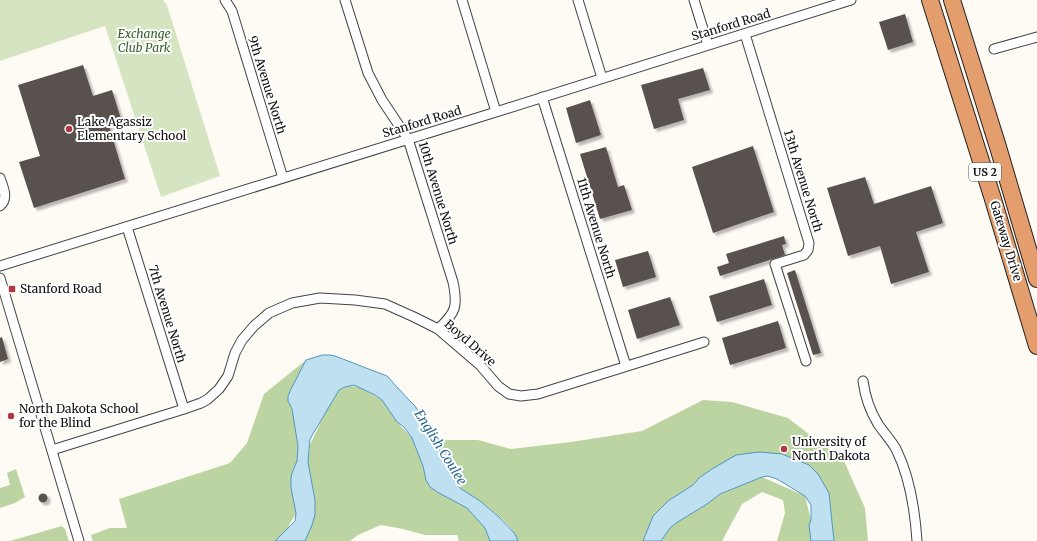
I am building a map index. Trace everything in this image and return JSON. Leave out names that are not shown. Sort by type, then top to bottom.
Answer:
[{"type":"highway","name":"Gateway Drive","points":[[930,0],[992,196],[1037,346]]},
{"type":"highway","name":"Gateway Drive","points":[[952,0],[1037,279]]},
{"type":"highway","name":"US 2","points":[[978,154],[998,147]]},
{"type":"street","name":"9th Avenue North","points":[[225,0],[232,11],[283,178]]},
{"type":"street","name":"10th Avenue North","points":[[345,0],[368,73],[382,100],[408,139],[453,282],[456,295],[454,309],[448,320],[438,329]]},
{"type":"street","points":[[462,0],[496,112]]},
{"type":"street","points":[[578,0],[602,78]]},
{"type":"street","points":[[694,0],[708,45]]},
{"type":"street","name":"Stanford Road","points":[[0,266],[851,0]]},
{"type":"street","name":"13th Avenue North","points":[[745,34],[809,243],[808,250],[804,255],[775,264],[806,361]]},
{"type":"street","points":[[994,49],[1037,37]]},
{"type":"street","name":"11th Avenue North","points":[[542,97],[626,366]]},
{"type":"street","points":[[0,178],[5,196],[3,203],[0,206]]},
{"type":"street","name":"7th Avenue North","points":[[127,227],[184,409]]},
{"type":"street","points":[[0,278],[79,541]]},
{"type":"street","name":"Boyd Drive","points":[[52,450],[201,403],[219,389],[228,376],[235,352],[242,340],[254,326],[269,313],[292,303],[320,298],[355,300],[385,304],[414,317],[438,329],[480,365],[498,386],[509,394],[522,396],[538,394],[704,342]]},
{"type":"street","points":[[863,381],[865,393],[872,413],[896,448],[901,461],[914,508],[917,541]]},
{"type":"green space","name":"Exchange Club Park","points":[[0,0],[163,0],[167,5],[220,176],[161,197],[105,26],[0,61]]},
{"type":"green space","points":[[306,360],[288,396],[292,409],[298,446],[297,461],[292,473],[291,488],[296,513],[287,529],[275,541],[93,541],[91,535],[110,528],[127,528],[119,499],[230,463],[247,443],[264,394]]},
{"type":"green space","points":[[349,386],[359,387],[382,400],[397,422],[412,438],[423,466],[426,480],[430,487],[467,508],[485,528],[490,541],[459,541],[457,535],[425,535],[381,525],[358,535],[350,541],[305,541],[310,445],[324,415],[339,390]]},
{"type":"green space","points":[[703,400],[732,402],[788,418],[844,461],[865,508],[868,541],[834,541],[833,533],[809,465],[795,460],[693,485],[686,490],[647,532],[643,541],[518,541],[511,529],[502,519],[491,509],[457,485],[449,473],[434,440],[478,440],[511,449],[571,442],[642,431]]},
{"type":"green space","points":[[16,469],[25,497],[15,503],[0,508],[0,488],[10,485],[7,473]]},
{"type":"green space","points":[[762,477],[805,496],[811,520],[811,541],[777,541],[785,513],[783,500],[762,492],[742,504],[722,541],[662,541],[663,536],[670,528],[720,494]]},
{"type":"green space","points":[[62,526],[65,529],[69,541],[10,541]]},
{"type":"water","points":[[322,355],[335,356],[387,376],[415,406],[423,418],[452,476],[460,488],[480,501],[499,517],[515,534],[518,541],[490,541],[485,528],[467,508],[430,487],[426,480],[423,466],[412,438],[404,427],[397,422],[382,400],[354,385],[339,390],[310,439],[308,462],[315,500],[315,515],[305,541],[275,541],[295,521],[296,513],[291,488],[291,478],[297,461],[298,446],[292,409],[288,401],[288,396],[306,360]]},
{"type":"water","points":[[759,452],[782,454],[809,465],[818,474],[829,493],[834,541],[811,541],[809,525],[811,520],[811,505],[805,496],[777,479],[768,476],[720,494],[676,523],[670,528],[661,541],[643,541],[653,516],[668,501],[693,485],[699,478],[712,469],[736,455]]},
{"type":"building","points":[[905,14],[913,42],[888,50],[879,22]]},
{"type":"building","points":[[83,65],[93,96],[112,90],[122,122],[109,126],[125,179],[34,208],[19,162],[40,156],[18,85]]},
{"type":"building","points":[[703,68],[710,90],[678,99],[684,120],[654,129],[641,85]]},
{"type":"building","points":[[590,100],[601,135],[576,143],[566,108]]},
{"type":"building","points":[[753,146],[774,212],[713,233],[692,167]]},
{"type":"building","points":[[606,147],[618,187],[624,185],[632,210],[600,219],[580,154]]},
{"type":"building","points":[[865,177],[874,204],[931,186],[943,223],[916,232],[929,272],[891,284],[880,246],[848,256],[827,188]]},
{"type":"building","points":[[784,236],[786,244],[782,245],[785,255],[720,276],[717,267],[729,263],[726,254]]},
{"type":"building","points":[[648,251],[656,277],[623,287],[615,260]]},
{"type":"building","points":[[795,270],[821,353],[813,355],[787,273]]},
{"type":"building","points":[[764,279],[772,305],[717,322],[709,296]]},
{"type":"building","points":[[670,297],[680,325],[637,339],[628,310]]},
{"type":"building","points":[[778,321],[786,348],[730,365],[722,338]]},
{"type":"building","points":[[2,337],[8,359],[0,362],[0,338]]},
{"type":"building","points":[[43,493],[48,498],[43,503],[38,498]]},
{"type":"place","name":"Lake Agassiz Elementary School","points":[[69,129]]},
{"type":"place","name":"Stanford Road","points":[[12,289]]},
{"type":"place","name":"North Dakota School for the Blind","points":[[11,416]]},
{"type":"place","name":"University of North Dakota","points":[[784,449]]},
{"type":"water label","name":"English Coulee","points":[[441,447]]}]
